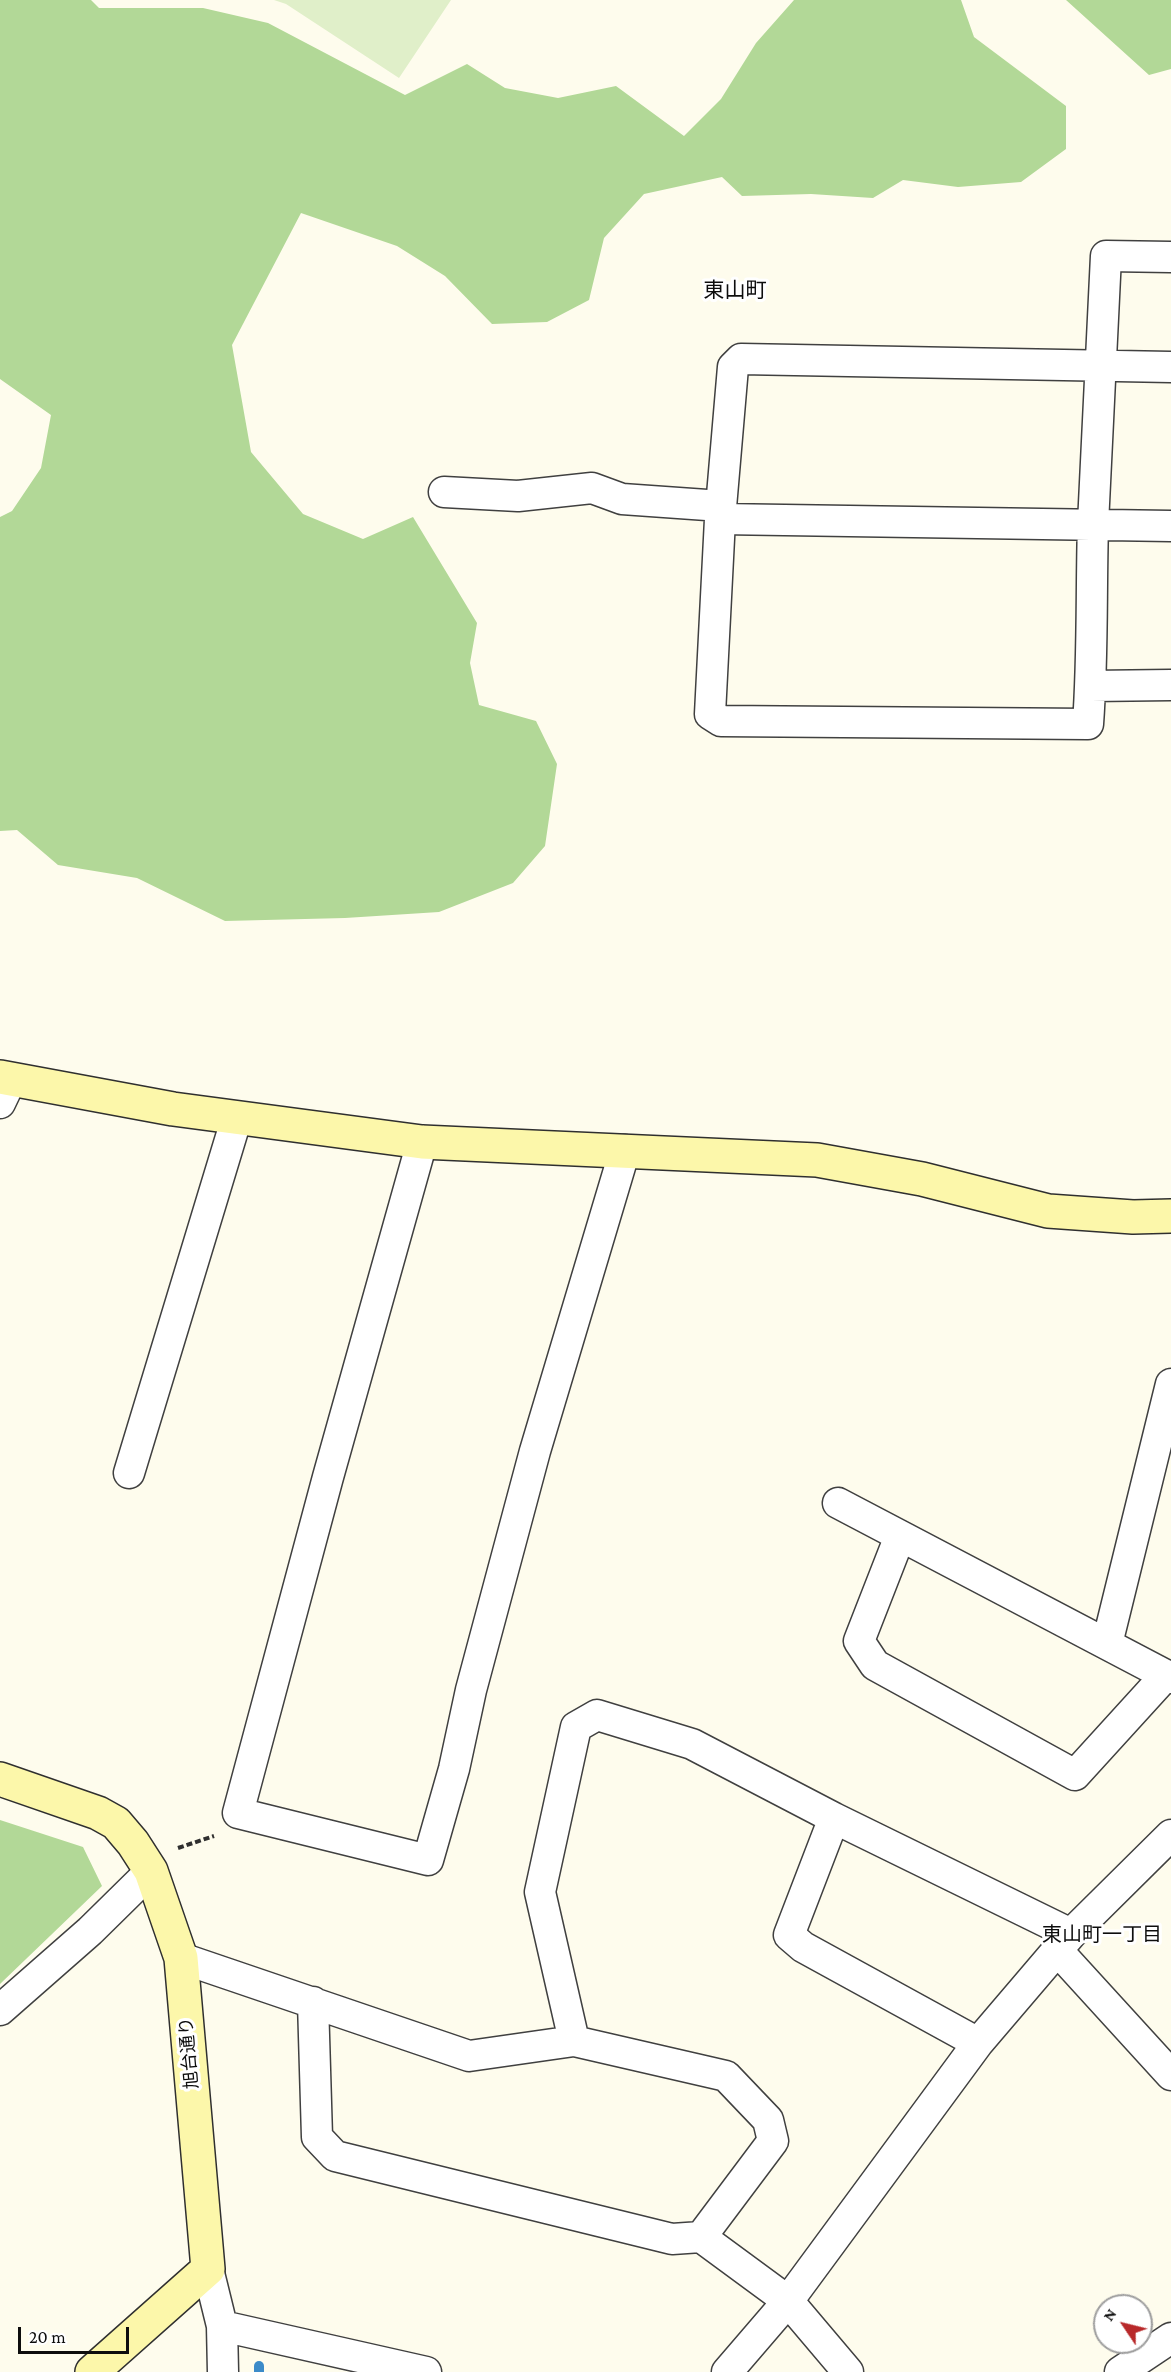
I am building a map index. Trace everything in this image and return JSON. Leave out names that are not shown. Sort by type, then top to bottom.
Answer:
[{"type":"street","points":[[1171,257],[1106,256],[1101,366],[1093,526],[1091,686],[1088,724],[722,721],[710,714],[721,512],[733,367],[741,359],[1101,366],[1171,367]]},
{"type":"street","points":[[444,492],[518,496],[592,488],[622,499],[721,512],[1093,526],[1171,526]]},
{"type":"street","points":[[1091,686],[1171,685]]},
{"type":"street","points":[[4,1087],[422,1142],[817,1160],[922,1179],[1048,1210],[1133,1217],[1171,1216]]},
{"type":"street","points":[[129,1473],[237,1117]]},
{"type":"street","points":[[422,1142],[238,1813],[428,1860],[535,1451],[625,1150]]},
{"type":"street","points":[[1107,1644],[1171,1384]]},
{"type":"street","points":[[838,1503],[1168,1676],[1076,1775],[875,1665],[859,1641],[900,1536]]},
{"type":"street","points":[[574,2041],[540,1892],[576,1727],[597,1715],[692,1744],[1064,1942],[1171,2075]]},
{"type":"street","name":"旭台通り","points":[[0,1779],[98,1813],[116,1822],[151,1871],[181,1958],[208,2270]]},
{"type":"street","points":[[834,1818],[789,1935],[803,1947],[978,2043]]},
{"type":"street","points":[[727,2372],[788,2301],[978,2043],[1064,1942],[1171,1835]]},
{"type":"street","points":[[0,2010],[90,1931],[151,1871]]},
{"type":"street","points":[[181,1958],[469,2056],[574,2041],[726,2076],[768,2120],[773,2141],[701,2237]]},
{"type":"street","points":[[313,2002],[316,2137],[335,2156],[672,2239],[701,2237],[788,2301],[848,2372]]},
{"type":"street","points":[[92,2372],[208,2270],[222,2326],[223,2372]]},
{"type":"street","points":[[222,2326],[426,2372]]},
{"type":"street","points":[[1120,2372],[1171,2338]]},
{"type":"path","points":[[151,1871],[180,1847],[231,1830],[238,1813]]},
{"type":"green space","points":[[0,0],[91,0],[99,8],[203,8],[268,23],[405,95],[467,64],[505,88],[558,98],[616,86],[684,136],[721,99],[756,43],[794,0],[961,0],[974,37],[1066,106],[1066,149],[1021,182],[958,187],[903,180],[873,198],[811,194],[742,196],[722,177],[644,194],[604,238],[589,300],[547,322],[492,324],[445,276],[397,246],[301,213],[232,345],[251,452],[303,514],[363,539],[413,517],[477,623],[470,663],[479,705],[536,721],[557,764],[545,846],[513,883],[439,912],[345,918],[225,921],[137,878],[58,865],[17,830],[0,831],[0,517],[12,511],[41,468],[51,415],[0,379]]},
{"type":"green space","points":[[274,0],[451,0],[399,78],[286,4]]},
{"type":"green space","points":[[1066,0],[1171,0],[1171,69],[1149,75]]},
{"type":"green space","points":[[0,1820],[83,1847],[102,1886],[0,1984]]},
{"type":"waterway","points":[[259,2366],[259,2372]]},
{"type":"district","name":"東山町","points":[[735,291]]},
{"type":"district","name":"東山町一丁目","points":[[1102,1935]]}]
